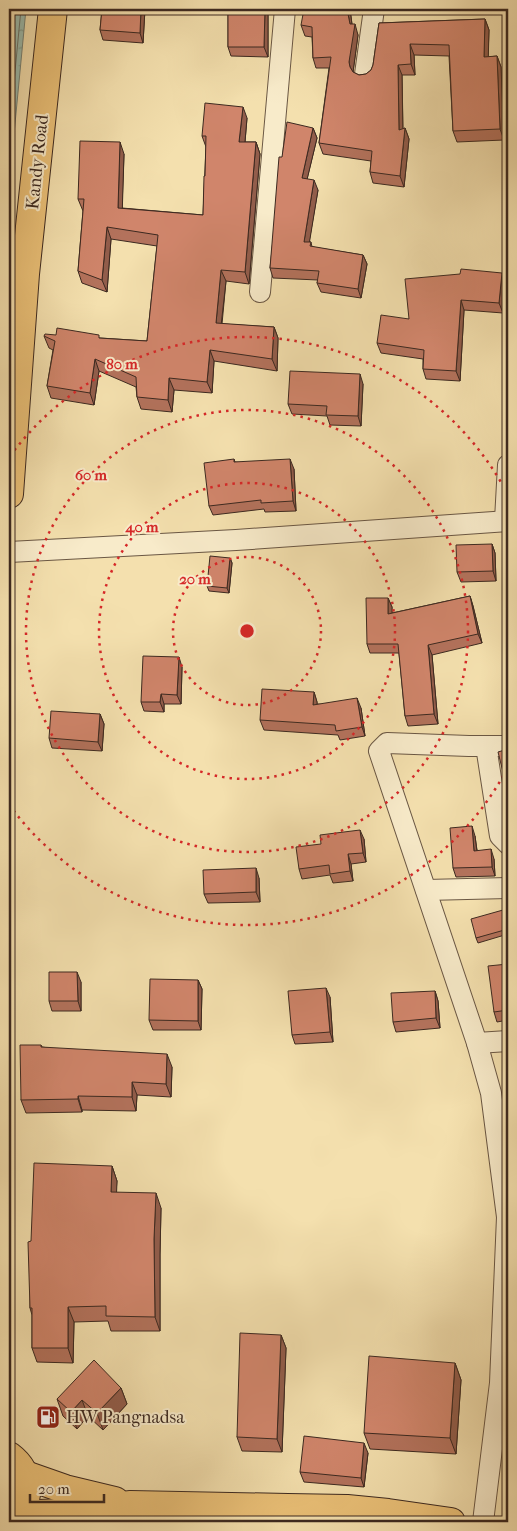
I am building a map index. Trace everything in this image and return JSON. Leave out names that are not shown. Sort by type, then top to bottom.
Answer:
[{"type":"main road","name":"Kandy Road","points":[[9,494],[25,274],[53,9]]},
{"type":"main road","points":[[17,1466],[65,1489],[131,1505],[249,1515],[347,1509],[388,1512],[451,1522]]},
{"type":"main road","points":[[12,1517],[24,1503],[27,1489],[17,1466]]},
{"type":"main road","points":[[12,1517],[64,1514],[131,1505]]},
{"type":"street","points":[[260,292],[285,9]]},
{"type":"street","points":[[365,74],[374,9]]},
{"type":"street","points":[[9,552],[236,540],[507,520],[508,465]]},
{"type":"street","points":[[483,1522],[500,1383],[508,1217],[491,1093],[477,1043],[379,750],[386,743],[508,746]]},
{"type":"street","points":[[486,746],[500,836],[508,844]]},
{"type":"street","points":[[426,890],[508,888]]},
{"type":"street","points":[[477,1043],[508,1041]]},
{"type":"water","points":[[9,9],[26,9],[9,186]]},
{"type":"building","points":[[102,9],[141,9],[140,33],[100,30]]},
{"type":"building","points":[[228,9],[265,9],[264,47],[228,47]]},
{"type":"building","points":[[304,9],[347,9],[350,24],[355,24],[349,62],[353,72],[359,75],[366,74],[373,65],[379,23],[485,19],[484,57],[497,56],[500,129],[453,131],[449,45],[410,44],[411,64],[398,65],[399,130],[405,128],[400,176],[370,172],[372,151],[319,143],[331,57],[313,58],[312,27],[301,25]]},
{"type":"building","points":[[205,103],[243,107],[239,142],[256,142],[245,272],[221,270],[216,323],[274,327],[272,359],[210,350],[207,382],[169,378],[168,400],[137,397],[136,377],[95,359],[90,393],[47,386],[55,341],[44,336],[45,334],[56,335],[57,328],[99,335],[99,338],[147,341],[158,235],[107,227],[102,280],[78,271],[84,199],[78,199],[80,141],[120,142],[118,208],[203,215],[206,136],[202,136]]},
{"type":"building","points":[[287,122],[313,128],[302,178],[314,180],[304,242],[311,242],[310,246],[363,255],[358,289],[317,283],[319,271],[270,268],[279,157],[282,157]]},
{"type":"building","points":[[461,269],[502,273],[499,303],[461,300],[456,371],[423,369],[424,350],[377,343],[381,315],[409,319],[405,279],[460,274]]},
{"type":"building","points":[[290,371],[360,374],[358,416],[326,415],[327,406],[288,404]]},
{"type":"building","points":[[234,459],[234,462],[290,459],[293,501],[261,503],[261,500],[209,506],[204,463]]},
{"type":"building","points":[[492,544],[493,571],[457,572],[456,545]]},
{"type":"building","points":[[210,556],[230,558],[227,588],[207,586]]},
{"type":"building","points":[[470,596],[478,634],[428,645],[434,714],[405,716],[398,644],[367,644],[366,598],[388,598],[388,614]]},
{"type":"building","points":[[143,656],[179,657],[177,695],[161,694],[160,702],[141,702]]},
{"type":"building","points":[[262,689],[314,692],[313,705],[357,698],[362,727],[336,731],[335,725],[260,720]]},
{"type":"building","points":[[51,711],[100,714],[98,742],[49,738]]},
{"type":"building","points":[[508,749],[508,780],[505,780],[498,752]]},
{"type":"building","points":[[472,826],[474,851],[491,849],[492,867],[453,868],[450,828]]},
{"type":"building","points":[[360,830],[363,853],[348,854],[350,871],[330,874],[329,865],[299,869],[296,847],[321,844],[320,835]]},
{"type":"building","points":[[256,868],[256,892],[204,894],[203,870]]},
{"type":"building","points":[[503,910],[508,929],[476,938],[471,919]]},
{"type":"building","points":[[508,964],[508,1010],[494,1012],[488,966]]},
{"type":"building","points":[[49,972],[77,972],[78,1001],[49,1001]]},
{"type":"building","points":[[150,979],[198,980],[198,1021],[149,1020]]},
{"type":"building","points":[[326,988],[330,1032],[292,1035],[288,991]]},
{"type":"building","points":[[435,991],[436,1018],[393,1022],[391,993]]},
{"type":"building","points":[[20,1045],[167,1054],[166,1084],[132,1082],[132,1097],[78,1096],[78,1099],[21,1100]]},
{"type":"building","points":[[34,1163],[112,1166],[111,1192],[156,1193],[154,1239],[155,1317],[106,1316],[106,1306],[68,1307],[68,1348],[32,1348],[32,1308],[30,1308],[28,1242],[31,1241]]},
{"type":"building","points":[[240,1333],[281,1335],[277,1439],[237,1437]]},
{"type":"building","points":[[369,1356],[455,1363],[450,1438],[364,1433]]},
{"type":"building","points":[[94,1360],[121,1388],[97,1413],[82,1400],[71,1412],[57,1399]]},
{"type":"building","points":[[304,1436],[364,1443],[361,1478],[300,1472]]},
{"type":"place","name":"HW Pangnadsa","points":[[48,1417]]}]
